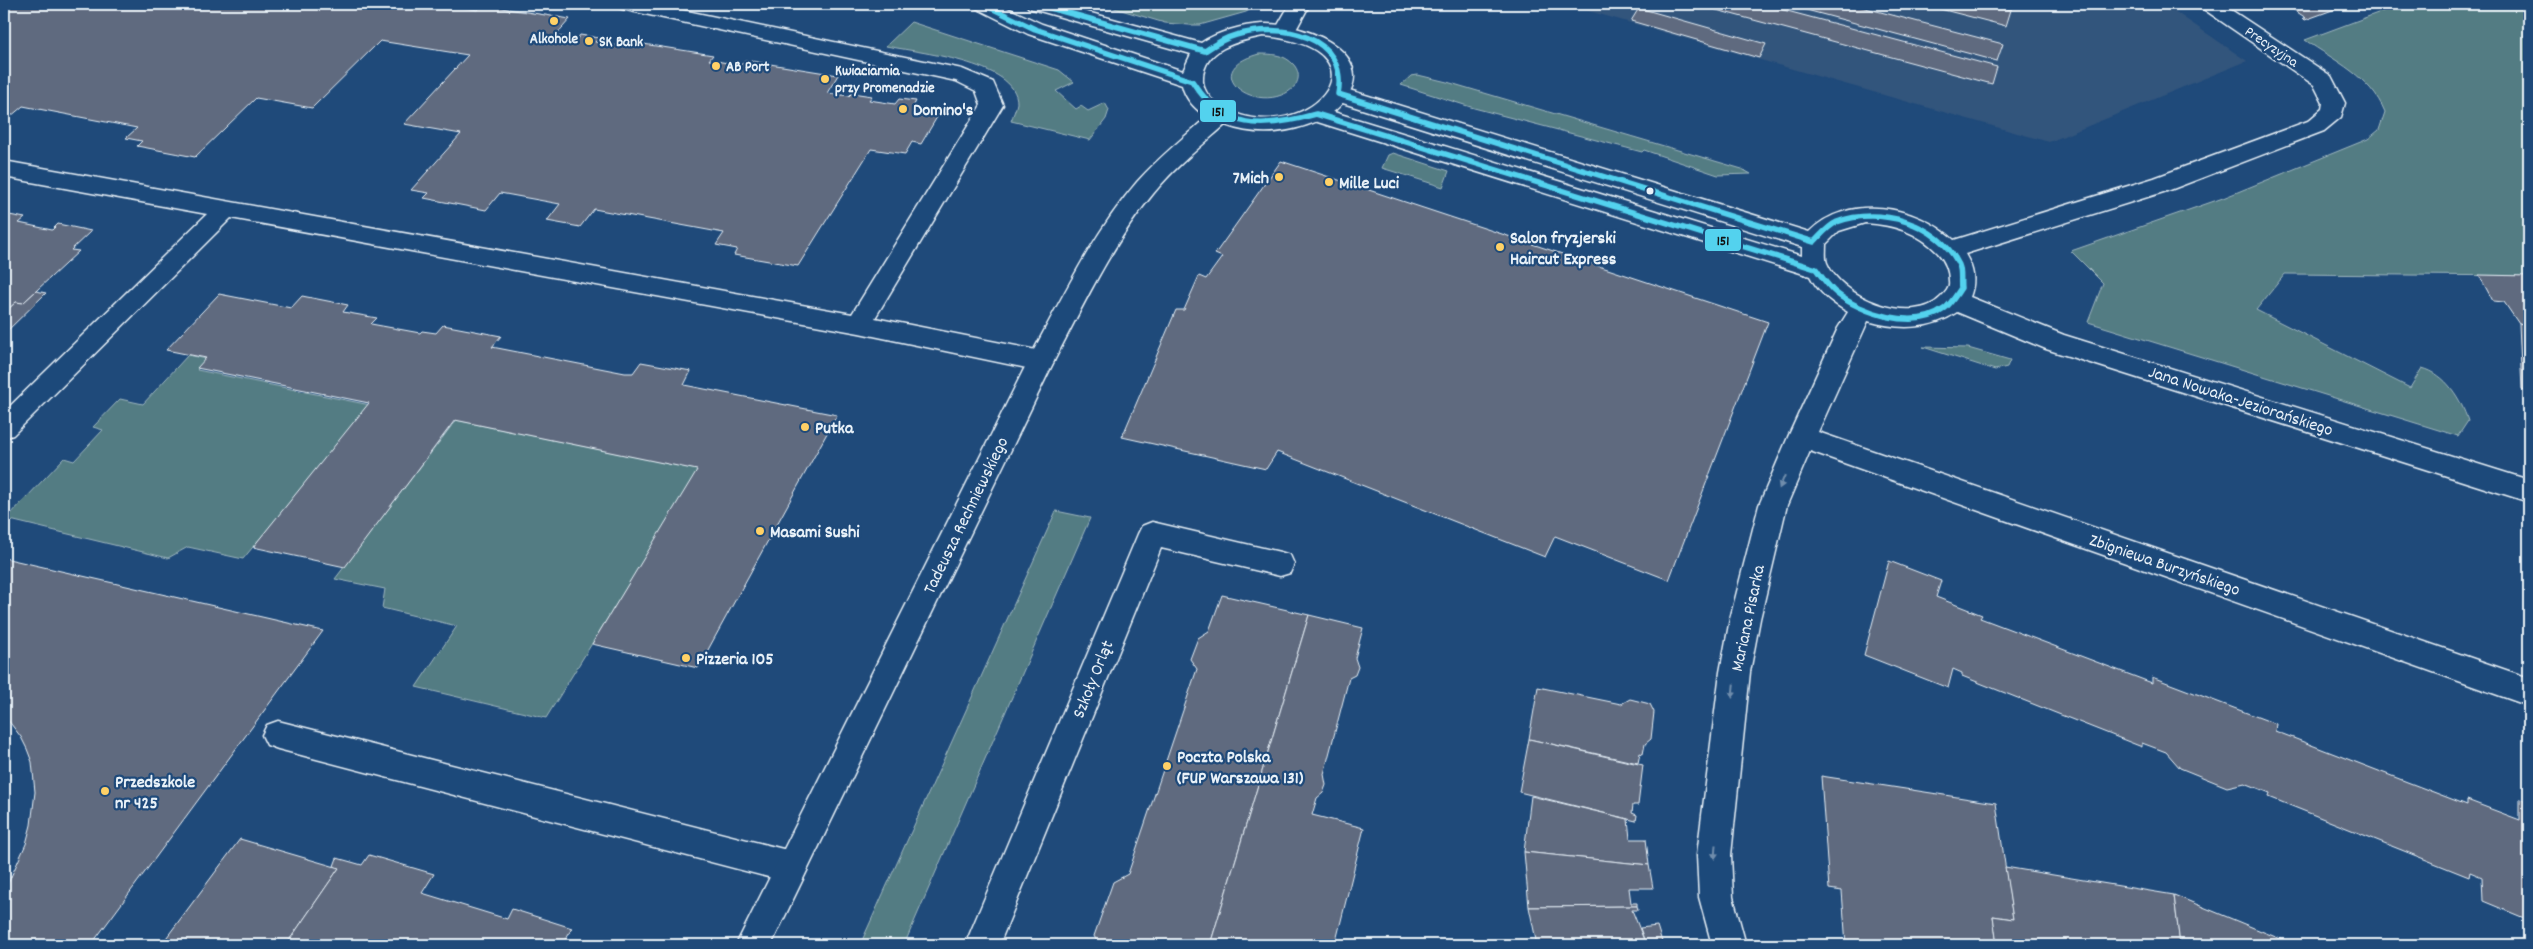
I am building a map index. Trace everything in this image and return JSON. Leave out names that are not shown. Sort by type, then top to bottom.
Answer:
[{"type":"street","points":[[626,4],[962,76],[985,88],[992,105],[859,324]]},
{"type":"street","points":[[983,4],[1035,29],[1192,81]]},
{"type":"street","points":[[1036,4],[1058,8],[1205,51]]},
{"type":"street","points":[[1285,32],[1300,4]]},
{"type":"street","name":"Precyzyjna","points":[[1950,250],[2162,184],[2316,126],[2333,112],[2334,103],[2323,81],[2209,4]]},
{"type":"street","points":[[1263,30],[1305,36],[1321,44],[1334,55],[1341,67],[1343,81],[1338,94],[1316,114],[1289,123],[1260,125],[1240,122],[1222,116],[1206,106],[1196,94],[1192,81],[1195,65],[1205,51],[1221,40],[1241,33],[1263,30]]},
{"type":"street","points":[[1338,94],[1814,242]]},
{"type":"street","points":[[1316,114],[1816,269]]},
{"type":"street","name":"Tadeusza Rechniewskiego","points":[[752,945],[1041,360],[1118,225],[1144,188],[1222,116]]},
{"type":"street","points":[[4,169],[859,324],[1041,360]]},
{"type":"street","points":[[4,428],[225,210]]},
{"type":"street","points":[[1865,215],[1884,216],[1922,228],[1938,238],[1950,250],[1959,263],[1963,276],[1961,289],[1955,300],[1942,311],[1924,317],[1894,317],[1863,310],[1834,292],[1816,269],[1812,255],[1814,242],[1821,231],[1833,222],[1865,215]]},
{"type":"street","name":"Jana Nowaka-Jeziorańskiego","points":[[1955,300],[2055,342],[2529,491]]},
{"type":"street","name":"Mariana Pisarka","points":[[1729,945],[1716,897],[1714,855],[1735,672],[1754,577],[1773,505],[1801,437],[1851,328],[1863,310]]},
{"type":"street","name":"Zbigniewa Burzyńskiego","points":[[1801,437],[2529,692]]},
{"type":"street","name":"Szkoły Orląt","points":[[982,945],[1152,534],[1280,564]]},
{"type":"street","points":[[278,735],[791,867]]},
{"type":"shaded area","points":[[1564,4],[2164,4],[2247,61],[2049,142]]},
{"type":"green space","points":[[1101,4],[1260,4],[1246,12],[1200,25],[1189,25],[1165,23]]},
{"type":"green space","points":[[2402,4],[2529,4],[2529,276],[2285,274],[2256,310],[2410,388],[2422,368],[2431,371],[2451,388],[2461,404],[2468,421],[2458,436],[2088,322],[2103,283],[2071,251],[2223,198],[2368,139],[2379,130],[2385,112],[2371,89],[2351,71],[2305,40]]},
{"type":"green space","points":[[911,22],[1059,70],[1074,82],[1056,91],[1076,109],[1081,106],[1088,111],[1105,103],[1109,110],[1106,119],[1090,140],[1011,121],[1017,103],[1013,89],[1001,78],[963,61],[886,46]]},
{"type":"green space","points":[[1259,54],[1272,54],[1285,58],[1295,66],[1298,80],[1292,89],[1272,97],[1258,97],[1236,87],[1232,78],[1233,70],[1241,61]]},
{"type":"green space","points":[[1418,75],[1742,169],[1751,174],[1718,175],[1644,150],[1642,152],[1474,108],[1401,85],[1411,76]]},
{"type":"green space","points":[[1393,153],[1449,171],[1443,187],[1382,168],[1388,155]]},
{"type":"green space","points":[[1923,347],[1968,348],[2010,360],[2007,367],[1995,370]]},
{"type":"green space","points":[[188,355],[207,359],[197,370],[370,405],[243,559],[188,547],[168,558],[6,519],[64,458],[74,461],[103,430],[93,427],[120,399],[143,404]]},
{"type":"green space","points":[[456,420],[699,470],[546,718],[416,687],[457,626],[382,608],[385,589],[335,579]]},
{"type":"green space","points":[[1056,511],[1090,518],[904,945],[860,945]]},
{"type":"building","points":[[4,4],[449,4],[478,10],[483,5],[570,19],[555,36],[577,39],[580,35],[599,38],[595,42],[620,46],[624,41],[713,55],[709,60],[741,65],[745,60],[838,75],[827,93],[849,96],[852,93],[872,96],[869,100],[895,104],[899,99],[916,101],[913,107],[940,112],[921,144],[912,142],[905,154],[871,149],[798,266],[734,255],[737,249],[716,245],[724,233],[594,209],[580,227],[547,221],[560,204],[500,193],[486,210],[424,198],[429,193],[411,190],[461,134],[404,124],[468,55],[380,41],[312,108],[256,98],[195,157],[137,146],[142,141],[126,138],[137,128],[23,106],[4,122]]},
{"type":"building","points":[[1694,4],[1761,4],[1997,67],[1992,84]]},
{"type":"building","points":[[1784,4],[1850,4],[2003,44],[1997,61]]},
{"type":"building","points":[[1921,4],[1987,4],[2011,10],[2006,26]]},
{"type":"building","points":[[1987,4],[2013,4],[2011,10]]},
{"type":"building","points":[[2285,4],[2349,4],[2305,20],[2303,18],[2306,18]]},
{"type":"building","points":[[1639,8],[1766,44],[1759,58],[1631,21]]},
{"type":"building","points":[[1281,161],[1768,322],[1669,580],[1555,536],[1545,557],[1277,452],[1266,469],[1122,437],[1176,310],[1184,310],[1199,276],[1206,279],[1222,257],[1215,254]]},
{"type":"building","points":[[4,214],[25,218],[19,223],[52,230],[58,224],[91,231],[71,250],[79,251],[23,303],[16,302],[4,313]]},
{"type":"building","points":[[2479,275],[2529,276],[2529,327],[2519,324],[2504,302],[2493,301]]},
{"type":"building","points":[[36,291],[46,293],[4,334],[4,313],[16,302],[23,303]]},
{"type":"building","points":[[219,294],[291,308],[302,296],[348,305],[343,312],[377,318],[371,324],[420,333],[422,331],[436,333],[443,325],[501,336],[492,347],[625,373],[633,373],[641,362],[691,371],[684,385],[837,415],[698,668],[592,644],[697,470],[455,420],[345,567],[253,547],[369,403],[197,368],[206,358],[166,350]]},
{"type":"building","points":[[2519,324],[2529,327],[2529,392],[2522,390]]},
{"type":"building","name":"Przedszkole nr 425","points":[[4,558],[323,631],[91,945],[4,945],[4,892],[26,844],[31,825],[35,792],[32,762],[27,749],[21,737],[4,715]]},
{"type":"building","points":[[1889,561],[1941,581],[1936,597],[1982,615],[1980,618],[2152,683],[2152,677],[2276,724],[2275,731],[2467,805],[2467,800],[2520,820],[2520,799],[2529,802],[2529,920],[2483,901],[2482,877],[2470,872],[2469,877],[2269,797],[2270,793],[2245,783],[2227,787],[2180,768],[2166,752],[2142,743],[2142,747],[1962,676],[1962,673],[1953,669],[1948,688],[1864,655]]},
{"type":"building","points":[[1222,595],[1309,615],[1210,945],[1099,945],[1094,936],[1113,882],[1128,874],[1197,669],[1190,659],[1198,638],[1209,631]]},
{"type":"building","points":[[1309,615],[1363,628],[1355,658],[1358,667],[1355,675],[1349,678],[1324,774],[1326,785],[1323,793],[1317,798],[1312,815],[1364,828],[1335,945],[1210,945]]},
{"type":"building","points":[[1538,687],[1621,704],[1630,699],[1650,704],[1654,712],[1651,739],[1645,744],[1643,754],[1640,753],[1638,763],[1529,739]]},
{"type":"building","points":[[1529,739],[1643,765],[1638,805],[1633,805],[1632,813],[1637,815],[1636,821],[1519,792]]},
{"type":"building","points":[[1821,776],[1996,803],[2013,919],[1993,916],[1997,945],[1846,945],[1842,891],[1829,889]]},
{"type":"building","points":[[1531,796],[1628,819],[1630,839],[1646,839],[1649,865],[1524,852]]},
{"type":"building","points":[[240,839],[339,868],[286,945],[161,945]]},
{"type":"building","points":[[1524,852],[1649,865],[1653,888],[1629,888],[1631,903],[1637,903],[1637,906],[1529,907]]},
{"type":"building","points":[[369,855],[434,874],[422,893],[507,919],[512,909],[572,928],[562,945],[286,945],[339,868],[334,866],[337,858],[362,865]]},
{"type":"building","points":[[2005,867],[2174,895],[2180,945],[1997,945],[1993,916],[2013,919]]},
{"type":"building","points":[[2174,895],[2295,945],[2180,945]]},
{"type":"building","points":[[1637,906],[1638,910],[1632,910],[1646,945],[1537,945],[1529,907]]},
{"type":"building","points":[[1657,926],[1663,945],[1646,945],[1640,928]]},
{"type":"transit line","name":"151","points":[[983,4],[1035,29],[1192,81],[1203,98],[1215,110],[1230,118],[1245,123],[1262,124],[1280,123],[1316,114],[1816,269],[1829,286],[1839,295],[1876,312],[1906,318],[1920,318],[1933,315],[1947,307],[1961,288],[1960,267],[1949,251],[1937,239],[1922,229],[1906,222],[1888,217],[1853,217],[1834,223],[1814,242],[1338,94],[1340,77],[1336,60],[1327,49],[1315,41],[1300,35],[1269,31],[1240,34],[1213,45],[1205,51],[1036,4]]},
{"type":"place","name":"Alkohole","points":[[554,21]]},
{"type":"place","name":"SK Bank","points":[[589,41]]},
{"type":"place","name":"AB Port","points":[[716,66]]},
{"type":"place","name":"Kwiaciarnia przy Promenadzie","points":[[825,79]]},
{"type":"place","name":"Domino's","points":[[903,109]]},
{"type":"place","name":"7Mich","points":[[1279,177]]},
{"type":"place","name":"Mille Luci","points":[[1329,182]]},
{"type":"place","name":"Salon fryzjerski Haircut Express","points":[[1500,247]]},
{"type":"place","name":"Putka","points":[[805,427]]},
{"type":"place","name":"Masami Sushi","points":[[760,531]]},
{"type":"place","name":"Pizzeria 105","points":[[686,658]]},
{"type":"place","name":"Poczta Polska (FUP Warszawa 131)","points":[[1167,766]]},
{"type":"place","name":"Przedszkole nr 425","points":[[105,791]]}]
